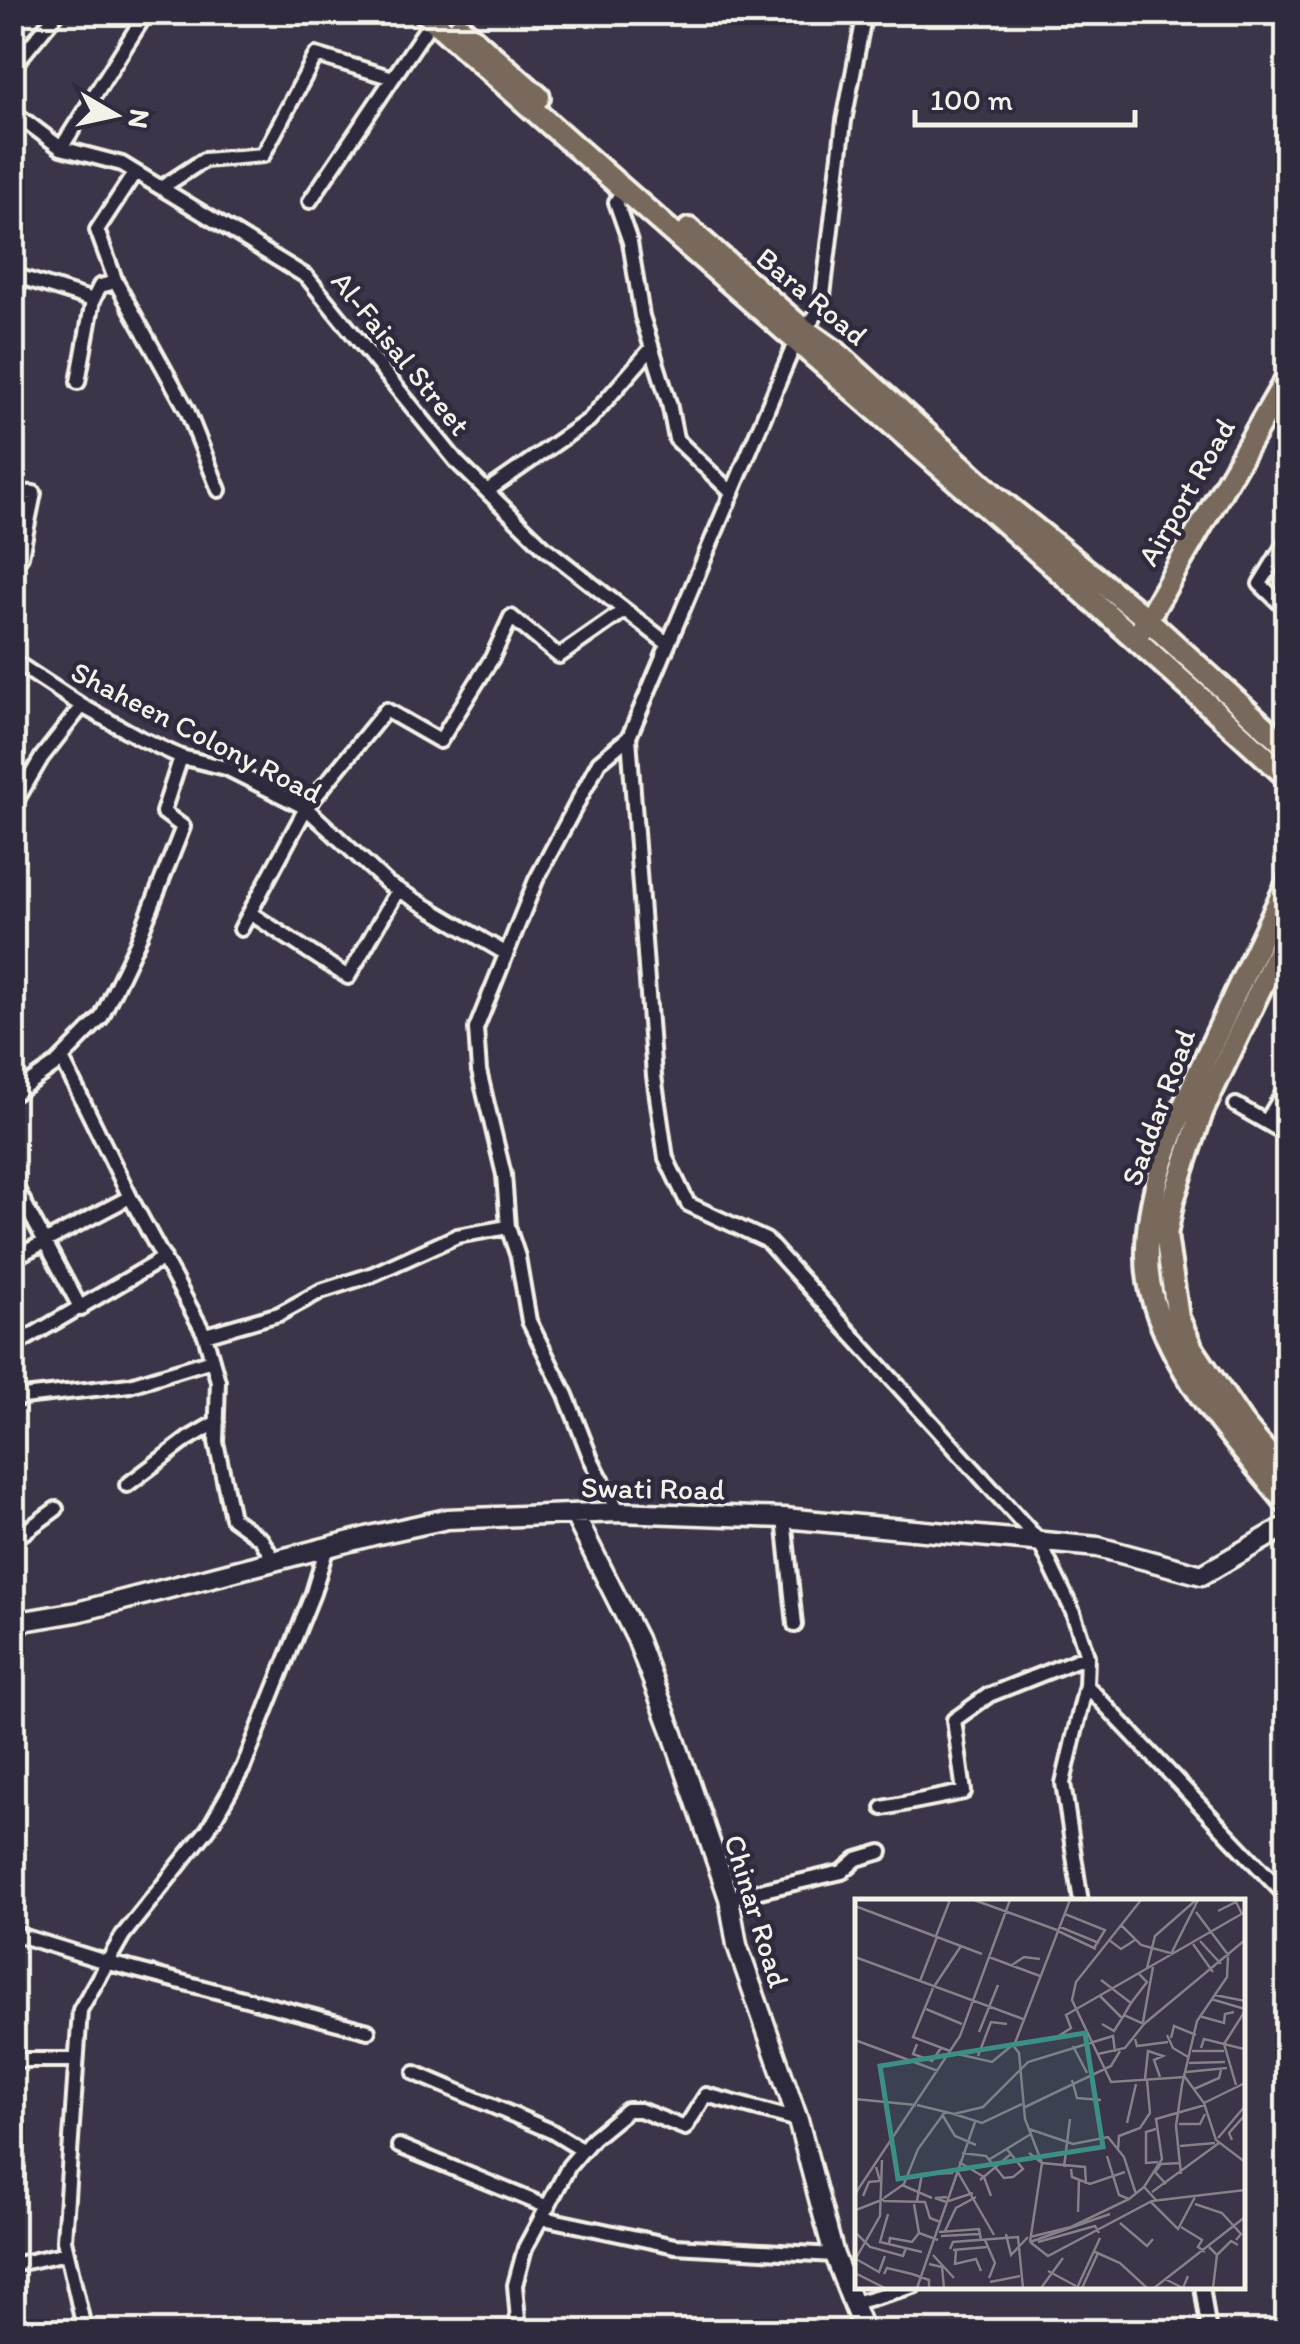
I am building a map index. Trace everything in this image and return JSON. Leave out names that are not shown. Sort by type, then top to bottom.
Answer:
[{"type":"main road","name":"Bara Road","points":[[433,15],[798,336],[836,352],[1142,629]]},
{"type":"main road","points":[[506,78],[624,189],[798,336]]},
{"type":"main road","name":"Airport Road","points":[[1142,629],[1288,376]]},
{"type":"main road","points":[[1142,629],[1288,748]]},
{"type":"main road","points":[[1142,629],[1288,778]]},
{"type":"main road","name":"Saddar Road","points":[[1288,882],[1185,1102],[1153,1205],[1146,1252],[1153,1301],[1204,1402],[1288,1505]]},
{"type":"main road","points":[[1288,930],[1202,1112],[1173,1200],[1166,1235],[1178,1318],[1185,1333],[1243,1424],[1288,1478]]},
{"type":"street","points":[[12,68],[58,12]]},
{"type":"street","points":[[61,148],[147,12]]},
{"type":"street","points":[[619,1512],[529,1321],[518,1257],[508,1227],[504,1175],[480,1071],[476,1029],[536,880],[598,762],[629,736],[798,336],[822,304],[844,121],[865,12]]},
{"type":"street","points":[[310,201],[433,15]]},
{"type":"street","points":[[161,188],[204,160],[262,155],[316,55],[393,78]]},
{"type":"street","name":"Al-Faisal Street","points":[[12,112],[61,148],[122,164],[308,277],[458,462],[544,547],[668,644]]},
{"type":"street","points":[[135,172],[97,230],[116,282],[187,410],[219,490]]},
{"type":"street","points":[[624,189],[616,202],[630,242],[650,350],[669,403],[676,439],[732,494]]},
{"type":"street","points":[[12,316],[16,276],[93,300]]},
{"type":"street","points":[[78,382],[93,300],[100,286],[116,282]]},
{"type":"street","points":[[487,491],[589,420],[650,350]]},
{"type":"street","points":[[12,492],[34,493],[20,556],[12,567]]},
{"type":"street","points":[[1288,538],[1260,584],[1288,611]]},
{"type":"street","points":[[241,930],[306,808],[386,710],[440,741],[492,658],[511,617],[558,656],[624,610]]},
{"type":"street","name":"Shaheen Colony Road","points":[[12,660],[82,706],[180,758],[226,768],[306,808],[388,884],[505,954]]},
{"type":"street","points":[[12,808],[42,756],[82,706]]},
{"type":"street","points":[[629,736],[654,1076],[666,1158],[688,1204],[766,1240],[1039,1541],[1073,1612],[1087,1656],[1086,1685],[1063,1783],[1081,1899]]},
{"type":"street","points":[[12,1095],[62,1058],[101,1018],[137,944],[183,827],[163,812],[180,758]]},
{"type":"street","points":[[250,913],[348,977],[398,890]]},
{"type":"street","points":[[62,1058],[130,1197],[205,1335],[218,1380],[216,1442],[232,1518],[261,1539],[274,1560]]},
{"type":"street","points":[[1266,1122],[1288,1085]]},
{"type":"street","points":[[1236,1104],[1288,1135]]},
{"type":"street","points":[[13,1181],[81,1308]]},
{"type":"street","points":[[12,1258],[130,1197]]},
{"type":"street","points":[[205,1335],[279,1314],[321,1291],[371,1275],[456,1236],[508,1227]]},
{"type":"street","points":[[12,1347],[164,1258]]},
{"type":"street","points":[[12,1402],[23,1397],[130,1385],[212,1360]]},
{"type":"street","points":[[126,1485],[188,1438],[217,1422]]},
{"type":"street","points":[[12,1542],[56,1510]]},
{"type":"street","name":"Swati Road","points":[[12,1623],[77,1612],[447,1520],[619,1512],[784,1518],[1098,1547],[1202,1575],[1288,1525]]},
{"type":"street","name":"Chinar Road","points":[[574,1514],[637,1639],[730,1898],[754,2000],[798,2120],[834,2255],[864,2332]]},
{"type":"street","points":[[784,1518],[796,1625]]},
{"type":"street","points":[[85,2332],[64,2240],[80,2010],[123,1935],[208,1829],[244,1768],[327,1547]]},
{"type":"street","points":[[883,1808],[964,1792],[954,1720],[989,1695],[1087,1656]]},
{"type":"street","points":[[1086,1685],[1288,1898]]},
{"type":"street","points":[[730,1898],[842,1872],[857,1858],[881,1852]]},
{"type":"street","points":[[12,1933],[109,1963],[368,2031]]},
{"type":"street","points":[[12,2060],[76,2060]]},
{"type":"street","points":[[415,2073],[551,2131],[582,2150]]},
{"type":"street","points":[[519,2332],[515,2284],[525,2248],[568,2166],[626,2110],[640,2110],[685,2128],[706,2095],[798,2120]]},
{"type":"street","points":[[399,2146],[546,2213],[675,2246],[834,2255]]},
{"type":"street","points":[[12,2264],[67,2253]]},
{"type":"street","points":[[854,2303],[903,2289]]},
{"type":"street","points":[[1202,2289],[1209,2332]]}]
